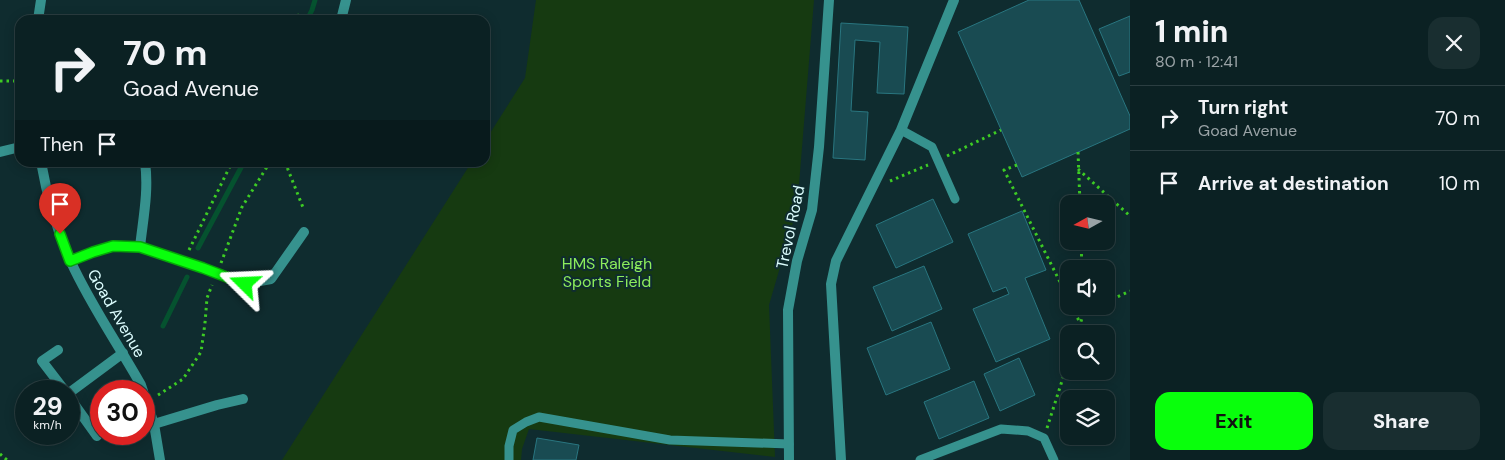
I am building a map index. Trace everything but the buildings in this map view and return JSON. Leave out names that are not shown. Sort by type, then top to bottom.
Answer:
[{"type":"street","points":[[39,15],[41,0]]},
{"type":"street","points":[[342,15],[346,0]]},
{"type":"street","name":"Trevol Road","points":[[789,460],[788,310],[797,261],[812,210],[819,147],[828,0]]},
{"type":"street","points":[[841,460],[831,284],[836,261],[901,130],[954,0]]},
{"type":"street","points":[[0,152],[15,148]]},
{"type":"street","name":"Goad Avenue","points":[[42,167],[51,204],[70,261],[123,353],[136,380]]},
{"type":"street","points":[[140,247],[146,190],[145,167]]},
{"type":"street","points":[[70,261],[113,246],[140,247],[245,284],[272,279],[304,232]]},
{"type":"street","points":[[57,380],[42,361],[58,350]]},
{"type":"street","points":[[80,386],[123,353]]},
{"type":"street","points":[[155,424],[243,399]]},
{"type":"street","points":[[80,411],[90,426]]},
{"type":"street","name":"Goad Avenue","points":[[155,430],[160,460]]},
{"type":"lane","points":[[901,130],[932,147],[955,199]]},
{"type":"lane","points":[[509,460],[509,446],[513,430],[539,417],[670,440],[789,444]]},
{"type":"lane","points":[[920,460],[1001,429],[1028,431],[1044,438],[1054,460]]},
{"type":"path","points":[[0,81],[15,81]]},
{"type":"path","points":[[1078,152],[1079,195]]},
{"type":"path","points":[[1017,165],[1004,170],[1060,282]]},
{"type":"path","points":[[184,262],[230,167]]},
{"type":"path","points":[[155,391],[183,379],[201,352],[207,298],[242,208],[267,167]]},
{"type":"path","points":[[287,167],[304,210]]},
{"type":"path","points":[[1078,169],[1130,216]]},
{"type":"path","points":[[1115,298],[1130,291]]},
{"type":"path","points":[[1076,315],[1080,323]]},
{"type":"path","points":[[1080,323],[1083,315]]},
{"type":"path","points":[[1044,438],[1062,380]]},
{"type":"path","points":[[0,454],[8,460]]},
{"type":"green space","name":"HMS Raleigh Sports Field","points":[[536,0],[814,0],[797,209],[769,305],[775,457],[529,429],[522,449],[521,460],[282,460],[468,167],[490,167],[490,133],[525,78]]},
{"type":"waterway","points":[[310,15],[315,0]]},
{"type":"waterway","points":[[198,248],[241,167]]},
{"type":"waterway","points":[[163,326],[187,277]]},
{"type":"route","points":[[60,234],[70,261],[113,246],[140,247],[245,284]]}]
